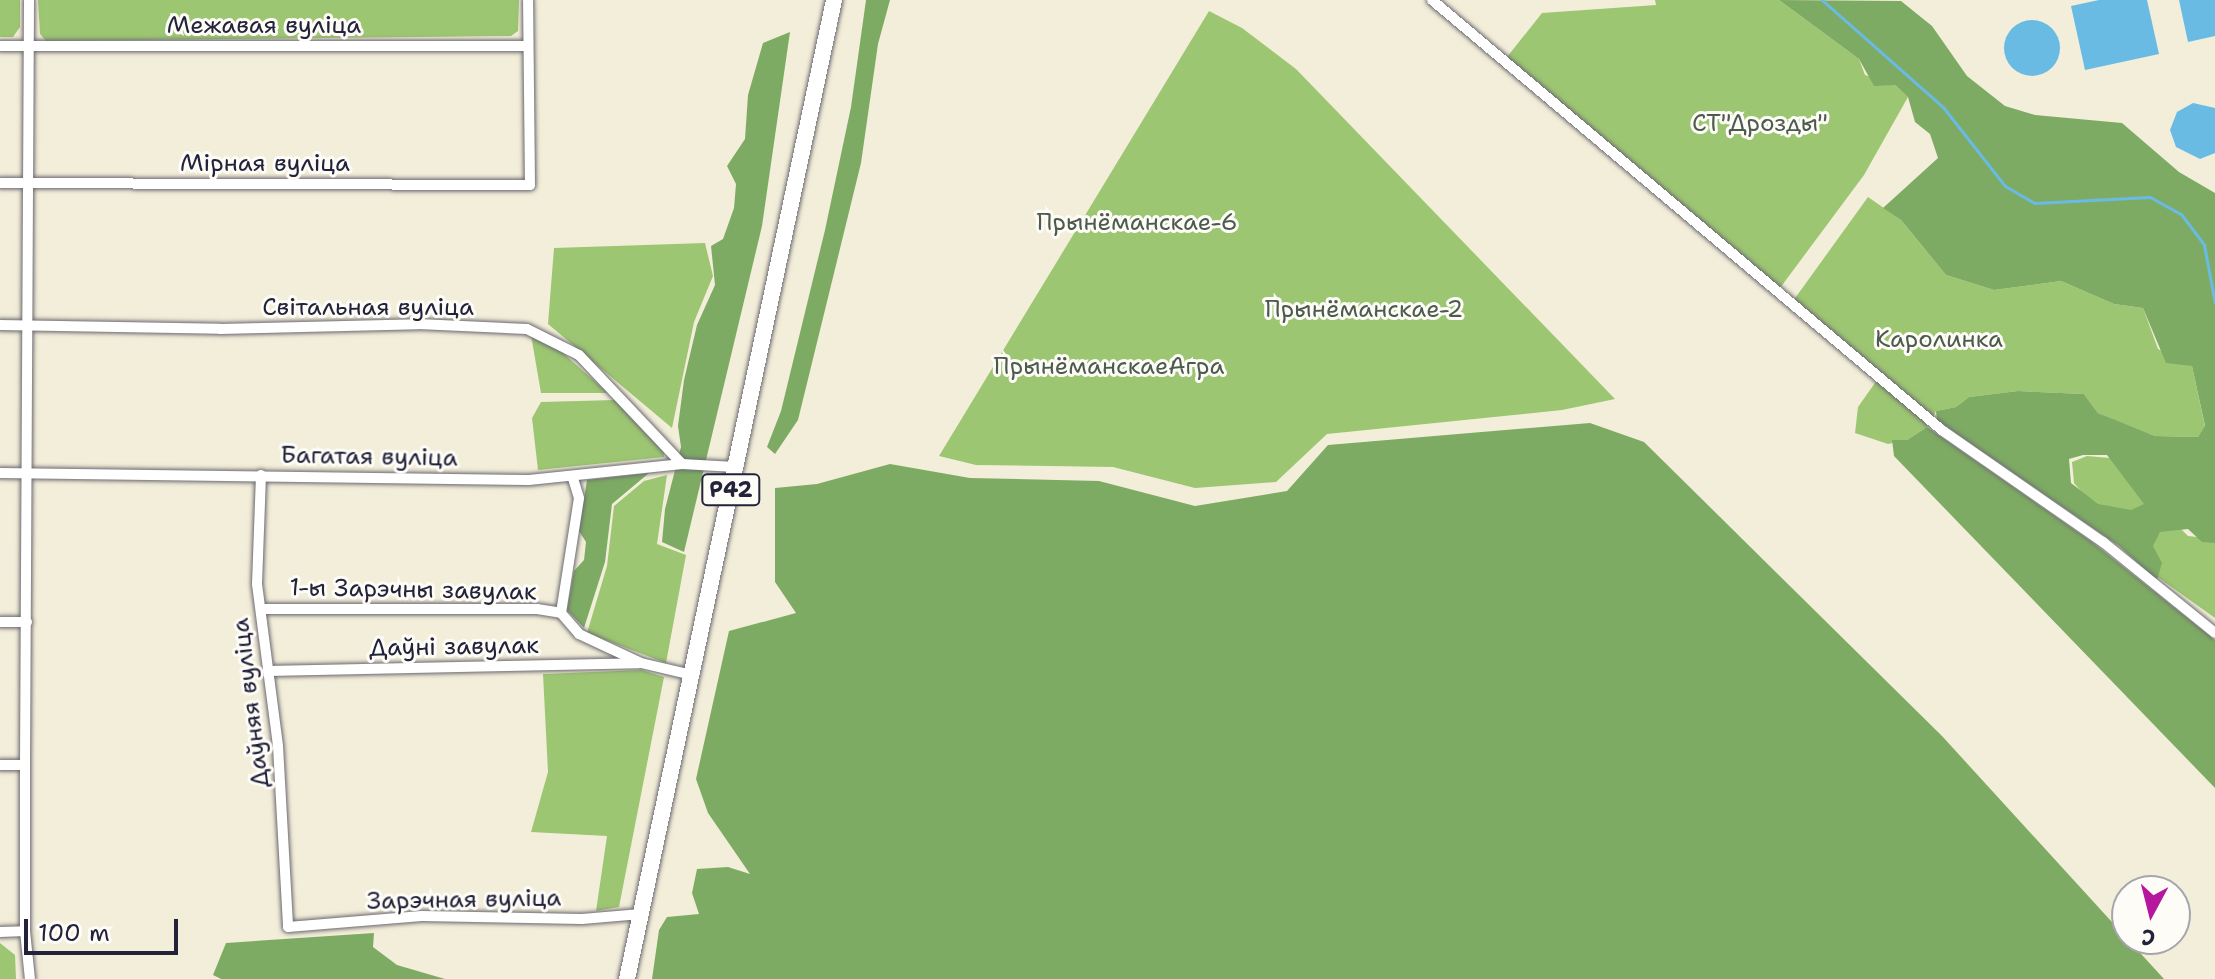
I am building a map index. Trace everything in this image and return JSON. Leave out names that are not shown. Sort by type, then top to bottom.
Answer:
[{"type":"main road","name":"Р42","points":[[627,979],[834,0]]},
{"type":"street","points":[[29,0],[25,931],[30,979]]},
{"type":"street","points":[[528,0],[528,46]]},
{"type":"street","points":[[1432,0],[1943,431],[2103,542],[2215,633]]},
{"type":"street","name":"Межавая вуліца","points":[[0,46],[528,46]]},
{"type":"street","name":"Мірная вуліца","points":[[0,183],[530,185],[528,46]]},
{"type":"street","name":"Світальная вуліца","points":[[0,325],[527,329],[579,355],[682,464]]},
{"type":"street","name":"Багатая вуліца","points":[[0,473],[573,478],[682,464],[735,467]]},
{"type":"street","name":"Даўняя вуліца","points":[[261,475],[261,609],[285,836],[288,927]]},
{"type":"street","points":[[561,613],[579,498],[573,478]]},
{"type":"street","name":"1-ы Зарэчны завулак","points":[[261,609],[561,613],[579,634],[641,663],[692,675]]},
{"type":"street","points":[[0,622],[27,622]]},
{"type":"street","name":"Даўні завулак","points":[[268,671],[641,663]]},
{"type":"street","points":[[0,765],[25,765]]},
{"type":"street","name":"Зарэчная вуліца","points":[[288,927],[422,916],[582,919],[641,914]]},
{"type":"street","points":[[0,932],[25,931]]},
{"type":"green space","points":[[0,0],[20,0],[20,27],[13,37],[0,37]]},
{"type":"green space","points":[[38,0],[519,0],[518,31],[511,36],[46,41],[40,34]]},
{"type":"green space","points":[[866,0],[890,0],[878,44],[861,163],[798,420],[775,454],[767,447],[781,411],[825,230],[851,107]]},
{"type":"green space","name":"СТ\"Дрозды\"","points":[[1655,0],[1779,0],[1859,59],[1865,75],[1895,85],[1908,97],[1864,175],[1780,288],[1507,57],[1542,13],[1656,5]]},
{"type":"green space","points":[[1779,0],[1901,1],[1932,26],[1967,76],[2005,106],[2035,115],[2122,123],[2179,172],[2215,193],[2215,543],[2202,542],[2188,529],[2160,532],[2153,546],[2162,563],[2157,580],[2119,546],[1937,420],[1936,411],[1956,407],[1969,397],[2018,391],[2084,394],[2098,413],[2155,436],[2198,437],[2205,426],[2192,366],[2166,363],[2143,308],[2114,304],[2061,281],[1994,290],[1946,275],[1901,220],[1883,208],[1938,158],[1930,134],[1915,122],[1908,97],[1895,85],[1874,86],[1859,59]],"holes":[[[2083,455],[2107,455],[2144,504],[2131,510],[2098,504],[2071,483],[2069,459]]]},
{"type":"green space","name":"Прынёманскае-2","points":[[1209,11],[1242,28],[1296,69],[1615,399],[1562,410],[1327,434],[1276,482],[1195,488],[1113,467],[976,465],[939,456]]},
{"type":"green space","points":[[790,32],[762,226],[684,552],[662,542],[665,509],[681,447],[678,426],[684,380],[697,325],[715,285],[711,246],[723,239],[734,208],[736,184],[727,166],[745,139],[748,95],[763,43]]},
{"type":"green space","name":"Каролинка","points":[[1868,197],[1901,220],[1946,275],[1994,290],[2061,281],[2114,304],[2143,308],[2158,349],[2192,366],[2205,427],[2198,437],[2155,436],[2098,413],[2084,394],[2018,391],[1969,397],[1956,407],[1936,411],[1927,427],[1907,440],[1888,444],[1855,433],[1858,407],[1882,373],[1793,301]]},
{"type":"green space","points":[[705,243],[713,276],[694,322],[672,428],[548,324],[554,248]]},
{"type":"green space","points":[[531,335],[556,347],[608,393],[541,393]]},
{"type":"green space","points":[[615,400],[664,450],[664,457],[538,470],[532,418],[541,402]]},
{"type":"green space","points":[[1590,423],[1644,442],[1942,736],[2111,921],[2111,955],[2142,955],[2164,979],[652,979],[659,930],[667,917],[699,914],[692,893],[697,869],[728,867],[750,874],[708,813],[696,779],[729,631],[796,613],[775,582],[775,488],[817,484],[890,464],[970,478],[1099,481],[1195,506],[1287,491],[1328,445]]},
{"type":"green space","points":[[1927,427],[2092,542],[2215,640],[2215,788],[1894,456],[1892,440],[1907,440]]},
{"type":"green space","points":[[2087,456],[2110,458],[2188,536],[2215,539],[2215,618],[2145,568],[2074,483],[2072,462]]},
{"type":"green space","points":[[649,473],[612,504],[605,562],[584,628],[567,610],[574,571],[584,560],[586,542],[579,531],[587,480]]},
{"type":"green space","points":[[667,475],[657,544],[686,555],[666,663],[587,633],[607,566],[614,506],[644,481]]},
{"type":"green space","points":[[642,670],[664,677],[619,907],[596,911],[607,836],[531,832],[548,772],[543,674]]},
{"type":"green space","points":[[374,933],[373,947],[397,965],[445,979],[221,979],[213,975],[226,943]]},
{"type":"green space","points":[[0,943],[15,955],[16,979],[0,979]]},
{"type":"water","points":[[2099,0],[2147,0],[2159,54],[2085,70],[2071,6]]},
{"type":"water","points":[[2179,0],[2215,0],[2215,36],[2188,42]]},
{"type":"water","points":[[2032,20],[2052,28],[2060,48],[2052,68],[2032,76],[2012,68],[2004,48],[2012,28]]},
{"type":"water","points":[[2193,103],[2215,108],[2215,153],[2200,159],[2176,147],[2170,130],[2177,112]]},
{"type":"waterway","points":[[1822,0],[1943,107],[2005,186],[2035,203],[2150,197],[2181,214],[2204,245],[2215,303]]},
{"type":"park label","name":"Прынёманскае-6","points":[[1137,223]]},
{"type":"park label","name":"ПрынёманскаеАгра","points":[[1109,367]]}]
